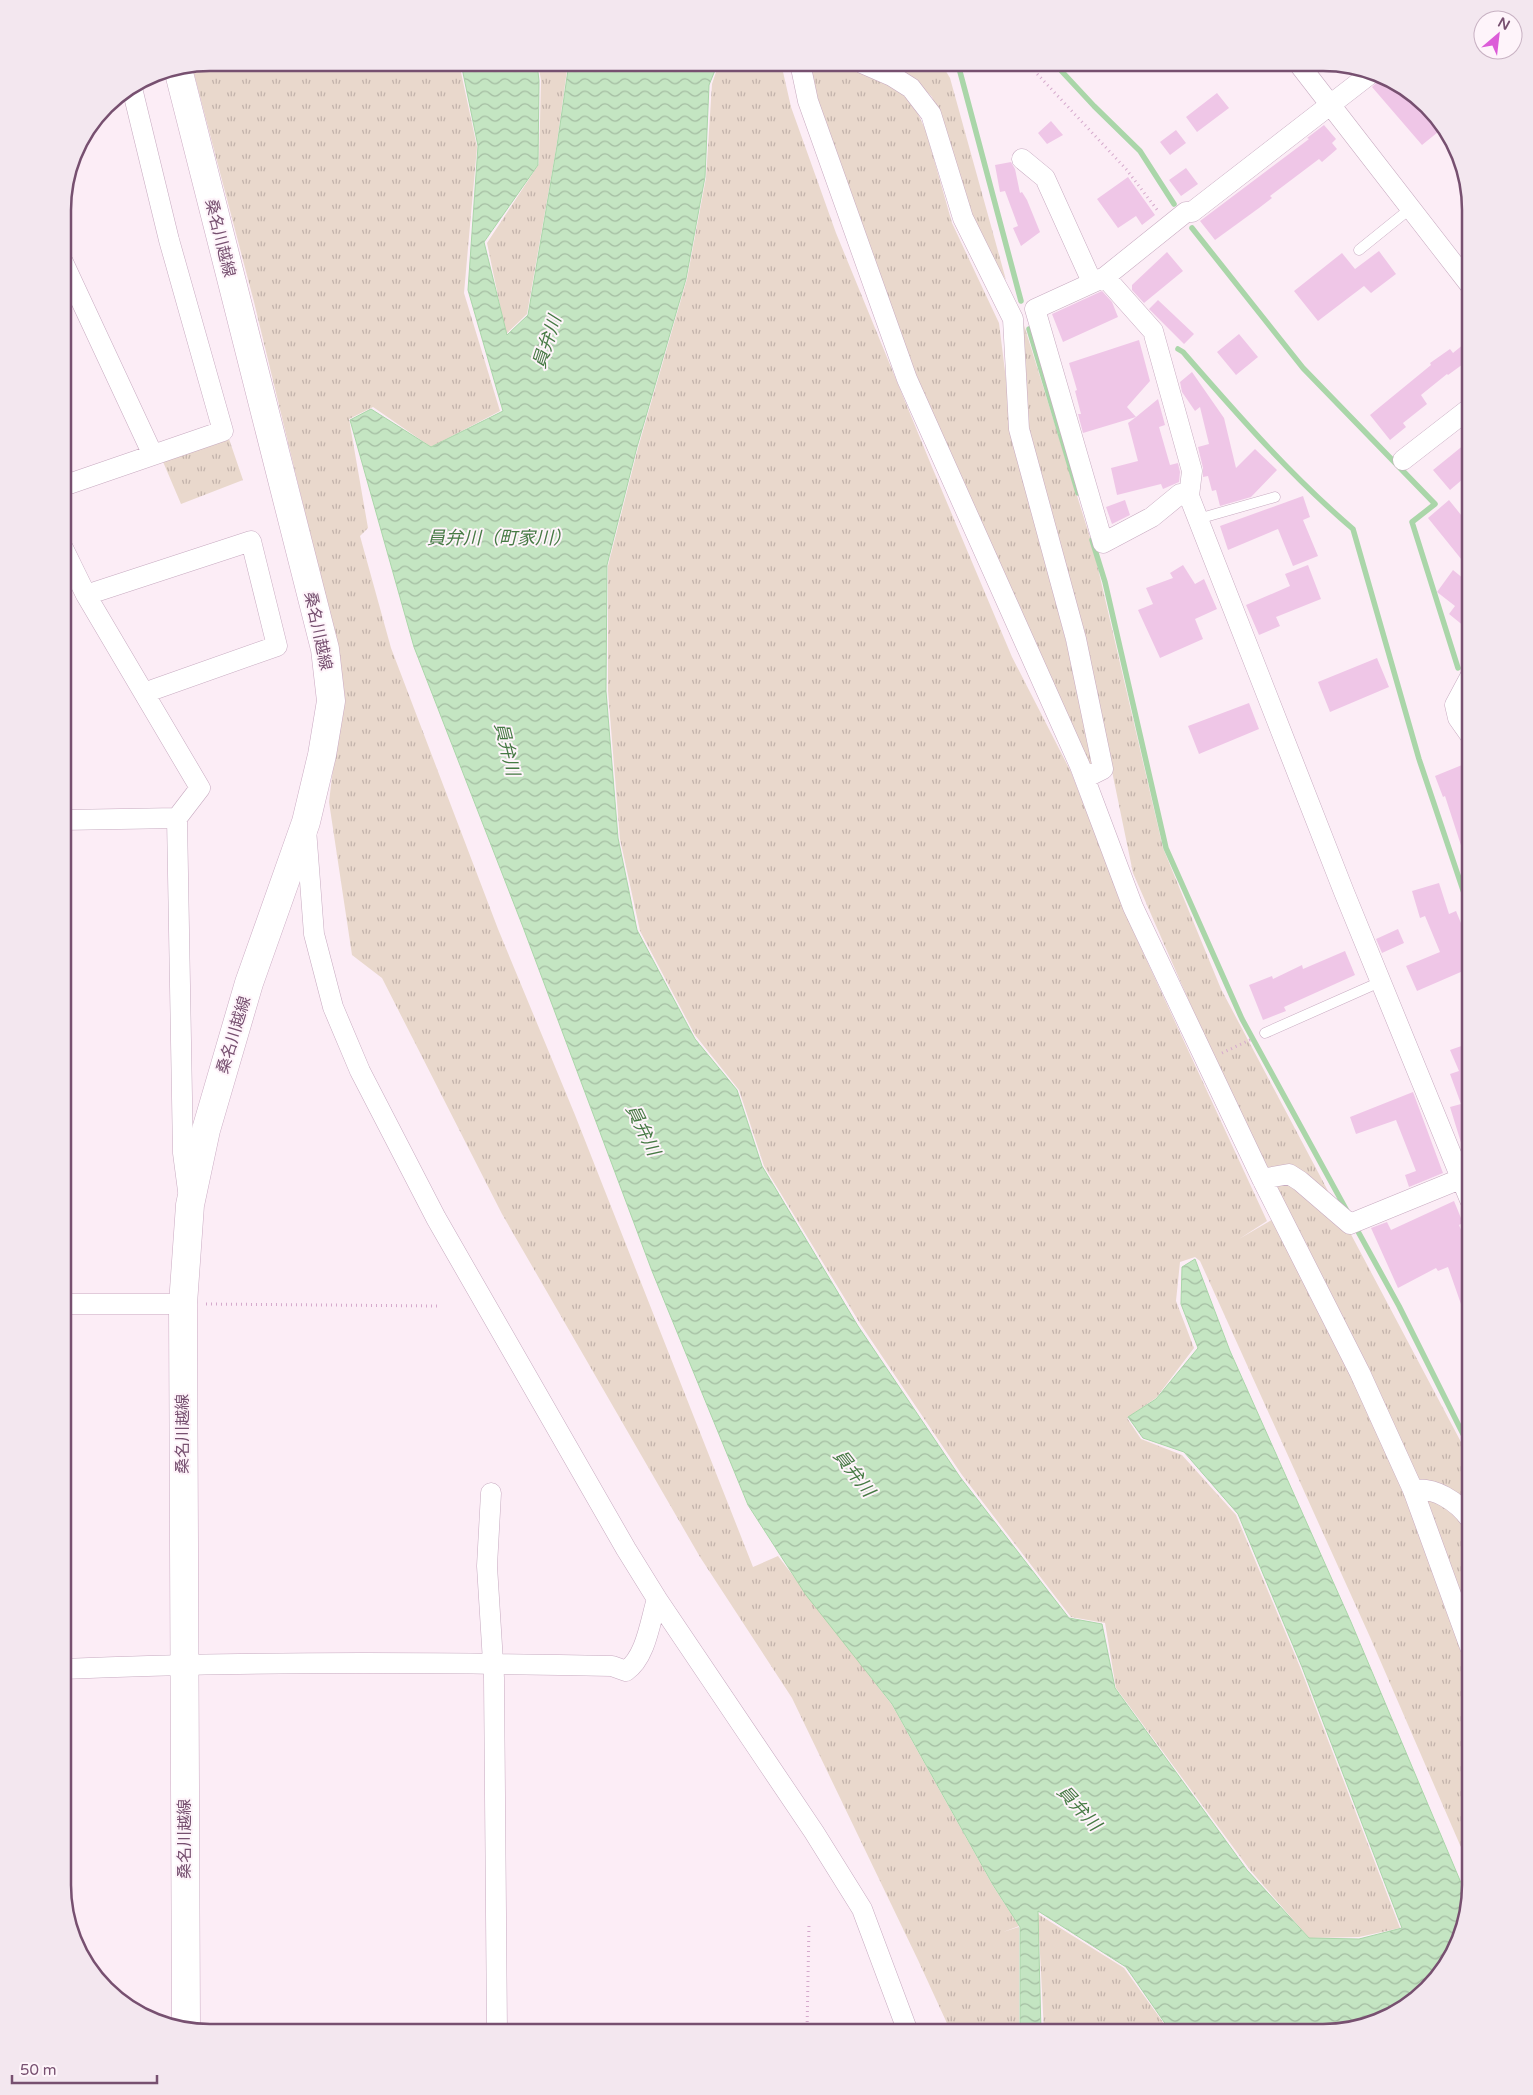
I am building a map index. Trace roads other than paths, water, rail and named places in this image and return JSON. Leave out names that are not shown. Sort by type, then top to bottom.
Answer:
[{"type":"main road","name":"桑名川越線","points":[[179,75],[325,649],[331,701],[322,754],[306,822],[249,983],[206,1130],[190,1205],[182,1304],[186,2021]]},
{"type":"street","points":[[802,72],[808,101],[907,378],[1085,778],[1133,907],[1208,1060],[1262,1179],[1360,1373],[1413,1490],[1462,1624]]},
{"type":"street","points":[[883,72],[911,88],[931,114],[964,218],[1013,319],[1020,429],[1076,639],[1103,769],[1085,778]]},
{"type":"street","points":[[1305,72],[1462,275]]},
{"type":"street","points":[[1013,319],[1098,279],[1186,212],[1192,212],[1365,78]]},
{"type":"street","points":[[72,483],[152,453],[223,431],[169,240],[134,95]]},
{"type":"street","points":[[1022,159],[1045,178],[1098,279],[1153,331],[1192,471],[1189,496],[1262,687],[1380,982],[1462,1168]]},
{"type":"street","points":[[72,281],[152,453]]},
{"type":"street","points":[[1034,309],[1103,543],[1152,517],[1180,494],[1189,496]]},
{"type":"street","points":[[1403,460],[1462,414]]},
{"type":"street","points":[[86,595],[251,541],[277,646],[144,693]]},
{"type":"street","points":[[72,566],[86,595],[200,788],[177,818],[183,1153],[190,1205]]},
{"type":"street","points":[[1462,693],[1456,705],[1458,718],[1462,724]]},
{"type":"street","points":[[72,820],[177,818]]},
{"type":"street","points":[[306,822],[316,941],[333,1007],[360,1071],[436,1218],[656,1599],[814,1832],[862,1909],[905,2024]]},
{"type":"street","points":[[1262,1179],[1289,1174],[1355,1222],[1462,1179]]},
{"type":"street","points":[[71,1304],[182,1304]]},
{"type":"street","points":[[1413,1490],[1426,1488],[1462,1507]]},
{"type":"street","points":[[491,1493],[487,1566],[491,1663],[494,1678],[497,2023]]},
{"type":"street","points":[[71,1669],[184,1663],[491,1663],[612,1666],[626,1672],[631,1667],[645,1642],[656,1599]]},
{"type":"lane","points":[[1359,250],[1411,208]]},
{"type":"lane","points":[[1198,519],[1275,497]]},
{"type":"lane","points":[[1265,1033],[1380,982]]},
{"type":"water","name":"員弁川（町家川）","points":[[463,72],[538,72],[538,165],[484,242],[507,335],[528,315],[568,72],[714,72],[709,85],[705,177],[686,279],[637,447],[607,565],[606,691],[618,838],[637,930],[695,1039],[737,1090],[762,1166],[858,1326],[960,1477],[1069,1618],[1102,1624],[1115,1688],[1247,1870],[1309,1938],[1359,1939],[1402,1928],[1302,1667],[1238,1514],[1184,1452],[1143,1438],[1128,1417],[1156,1399],[1198,1348],[1181,1304],[1182,1267],[1195,1259],[1230,1351],[1351,1622],[1462,1885],[1457,1921],[1443,1954],[1433,1969],[1407,1995],[1376,2013],[1341,2023],[1323,2024],[1165,2024],[1126,1967],[1038,1911],[1041,2024],[1020,2024],[1020,1927],[993,1885],[892,1704],[806,1595],[748,1505],[652,1271],[523,927],[414,647],[350,420],[371,409],[431,447],[503,411],[468,290],[478,146]]},
{"type":"waterway","points":[[960,72],[1021,301]]},
{"type":"waterway","points":[[1062,72],[1140,151],[1174,204]]},
{"type":"waterway","points":[[1192,228],[1303,368],[1435,504],[1412,522],[1458,668]]},
{"type":"waterway","points":[[1029,329],[1078,493]]},
{"type":"waterway","points":[[1178,349],[1183,352],[1286,466],[1353,529],[1419,759],[1462,887]]},
{"type":"waterway","points":[[1092,540],[1105,582],[1166,848],[1242,1019],[1347,1211]]},
{"type":"waterway","points":[[1355,1226],[1399,1306],[1462,1432]]},
{"type":"water label","name":"員弁川","points":[[547,342]]},
{"type":"water label","name":"員弁川","points":[[507,749]]},
{"type":"water label","name":"員弁川","points":[[643,1130]]},
{"type":"water label","name":"員弁川","points":[[854,1473]]},
{"type":"water label","name":"員弁川","points":[[1079,1808]]}]
